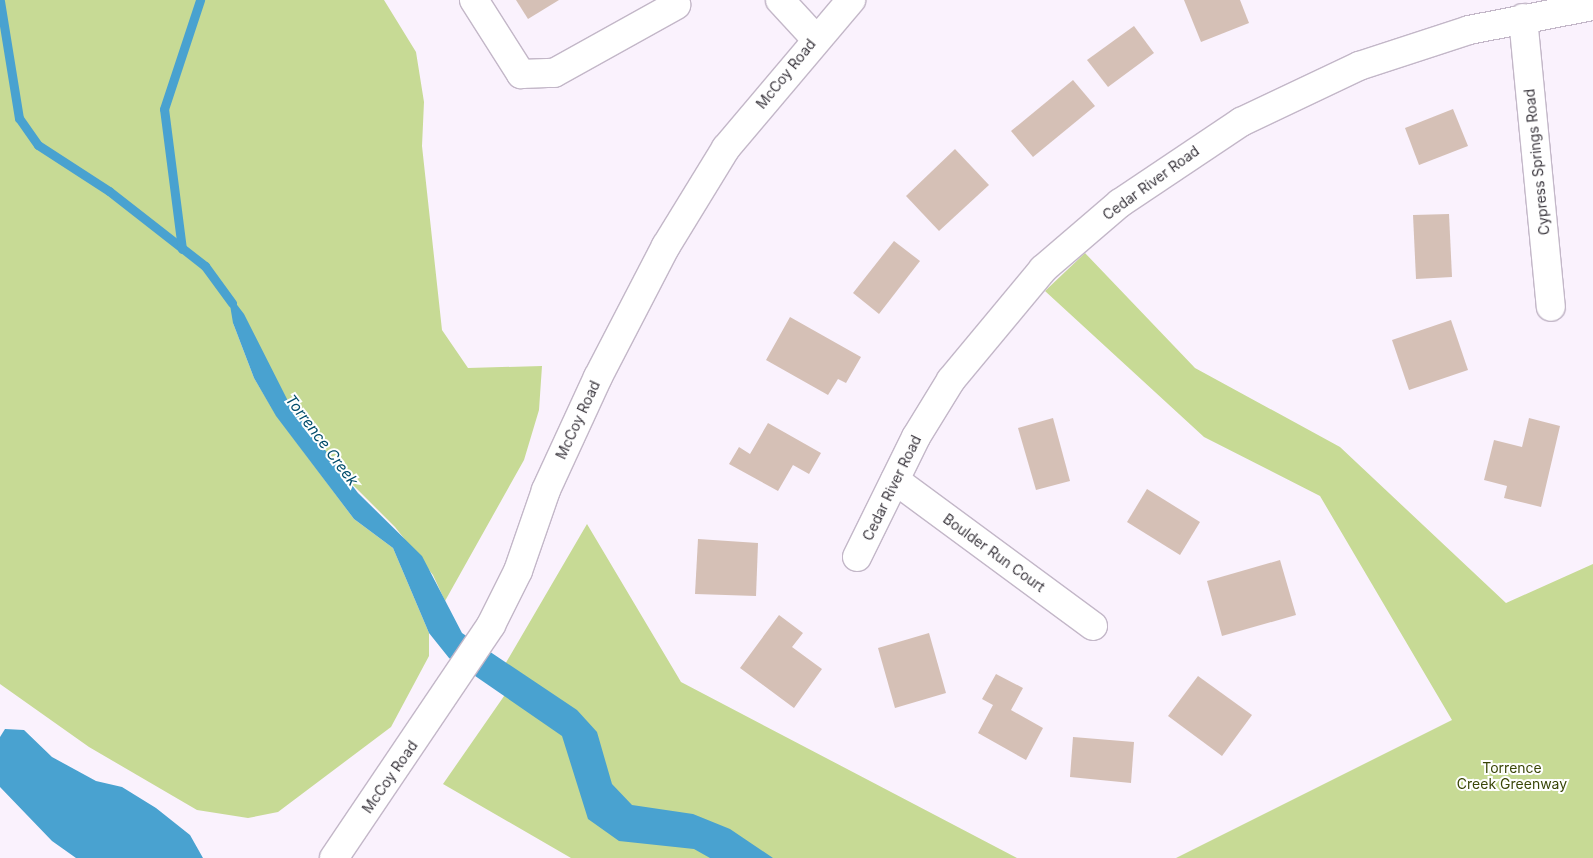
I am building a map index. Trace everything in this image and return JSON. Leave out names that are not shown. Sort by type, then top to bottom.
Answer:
[{"type":"street","points":[[474,0],[520,74],[554,73],[676,5]]},
{"type":"street","points":[[780,0],[815,38]]},
{"type":"street","name":"McCoy Road","points":[[334,858],[446,696],[491,625],[518,571],[546,490],[590,395],[666,246],[726,148],[815,38],[851,0]]},
{"type":"street","name":"Cedar River Road","points":[[857,557],[895,480],[951,380],[1006,310],[1043,269],[1120,202],[1241,122],[1314,85],[1414,46],[1522,18],[1593,6]]},
{"type":"street","name":"Cypress Springs Road","points":[[1522,18],[1551,307]]},
{"type":"street","name":"Boulder Run Court","points":[[895,480],[1093,626]]},
{"type":"green space","points":[[0,0],[384,0],[416,52],[424,102],[422,146],[442,330],[468,368],[542,366],[539,410],[524,460],[445,601],[433,575],[395,527],[331,463],[233,323],[254,378],[276,415],[354,519],[393,548],[429,633],[429,656],[391,727],[278,812],[248,818],[197,810],[89,747],[0,684]]},
{"type":"green space","name":"Torrence Creek Greenway","points":[[1085,253],[1195,368],[1340,447],[1506,603],[1593,564],[1593,858],[1176,858],[1452,720],[1320,496],[1204,437],[1045,291]]},
{"type":"green space","points":[[587,524],[681,682],[1017,858],[571,858],[443,784],[518,676],[504,666]]},
{"type":"water","points":[[228,293],[244,314],[289,403],[358,493],[422,556],[462,633],[577,710],[597,732],[612,784],[632,805],[693,814],[730,829],[773,858],[710,858],[694,849],[619,841],[588,819],[562,736],[449,658],[429,633],[393,548],[354,519],[276,416],[254,378],[233,323]]},
{"type":"water","points":[[5,729],[24,730],[52,757],[96,781],[122,787],[156,808],[190,835],[203,858],[76,858],[52,841],[0,787],[0,737]]},
{"type":"building","points":[[516,0],[559,0],[528,19]]},
{"type":"building","points":[[1184,0],[1240,0],[1249,23],[1201,42]]},
{"type":"building","points":[[1134,26],[1154,53],[1108,87],[1087,60]]},
{"type":"building","points":[[1073,80],[1095,106],[1033,157],[1011,131]]},
{"type":"building","points":[[1453,109],[1468,146],[1419,165],[1405,128]]},
{"type":"building","points":[[955,149],[989,185],[939,231],[906,196]]},
{"type":"building","points":[[1449,214],[1452,277],[1416,279],[1413,215]]},
{"type":"building","points":[[894,241],[920,261],[879,314],[853,293]]},
{"type":"building","points":[[790,317],[861,357],[846,383],[838,379],[828,395],[766,360]]},
{"type":"building","points":[[1451,320],[1468,370],[1409,390],[1392,340]]},
{"type":"building","points":[[1053,418],[1070,481],[1036,490],[1018,428]]},
{"type":"building","points":[[1529,418],[1560,426],[1541,507],[1504,498],[1507,486],[1484,480],[1494,440],[1522,447]]},
{"type":"building","points":[[768,423],[821,453],[809,474],[793,465],[778,491],[729,464],[739,447],[750,454]]},
{"type":"building","points":[[1147,489],[1200,522],[1180,555],[1127,522]]},
{"type":"building","points":[[698,539],[758,543],[756,596],[695,594]]},
{"type":"building","points":[[1280,560],[1296,615],[1222,636],[1207,581]]},
{"type":"building","points":[[779,615],[803,633],[792,647],[822,669],[794,708],[740,668]]},
{"type":"building","points":[[929,633],[946,693],[895,708],[878,648]]},
{"type":"building","points":[[996,674],[1023,688],[1011,710],[1043,728],[1026,760],[978,733],[993,705],[982,699]]},
{"type":"building","points":[[1198,676],[1252,715],[1222,756],[1168,716]]},
{"type":"building","points":[[1073,737],[1134,742],[1131,783],[1070,777]]},
{"type":"waterway","points":[[182,249],[164,109],[200,0]]},
{"type":"waterway","name":"Torrence Creek","points":[[0,1],[19,118],[38,145],[109,191],[205,266],[232,303]]}]
